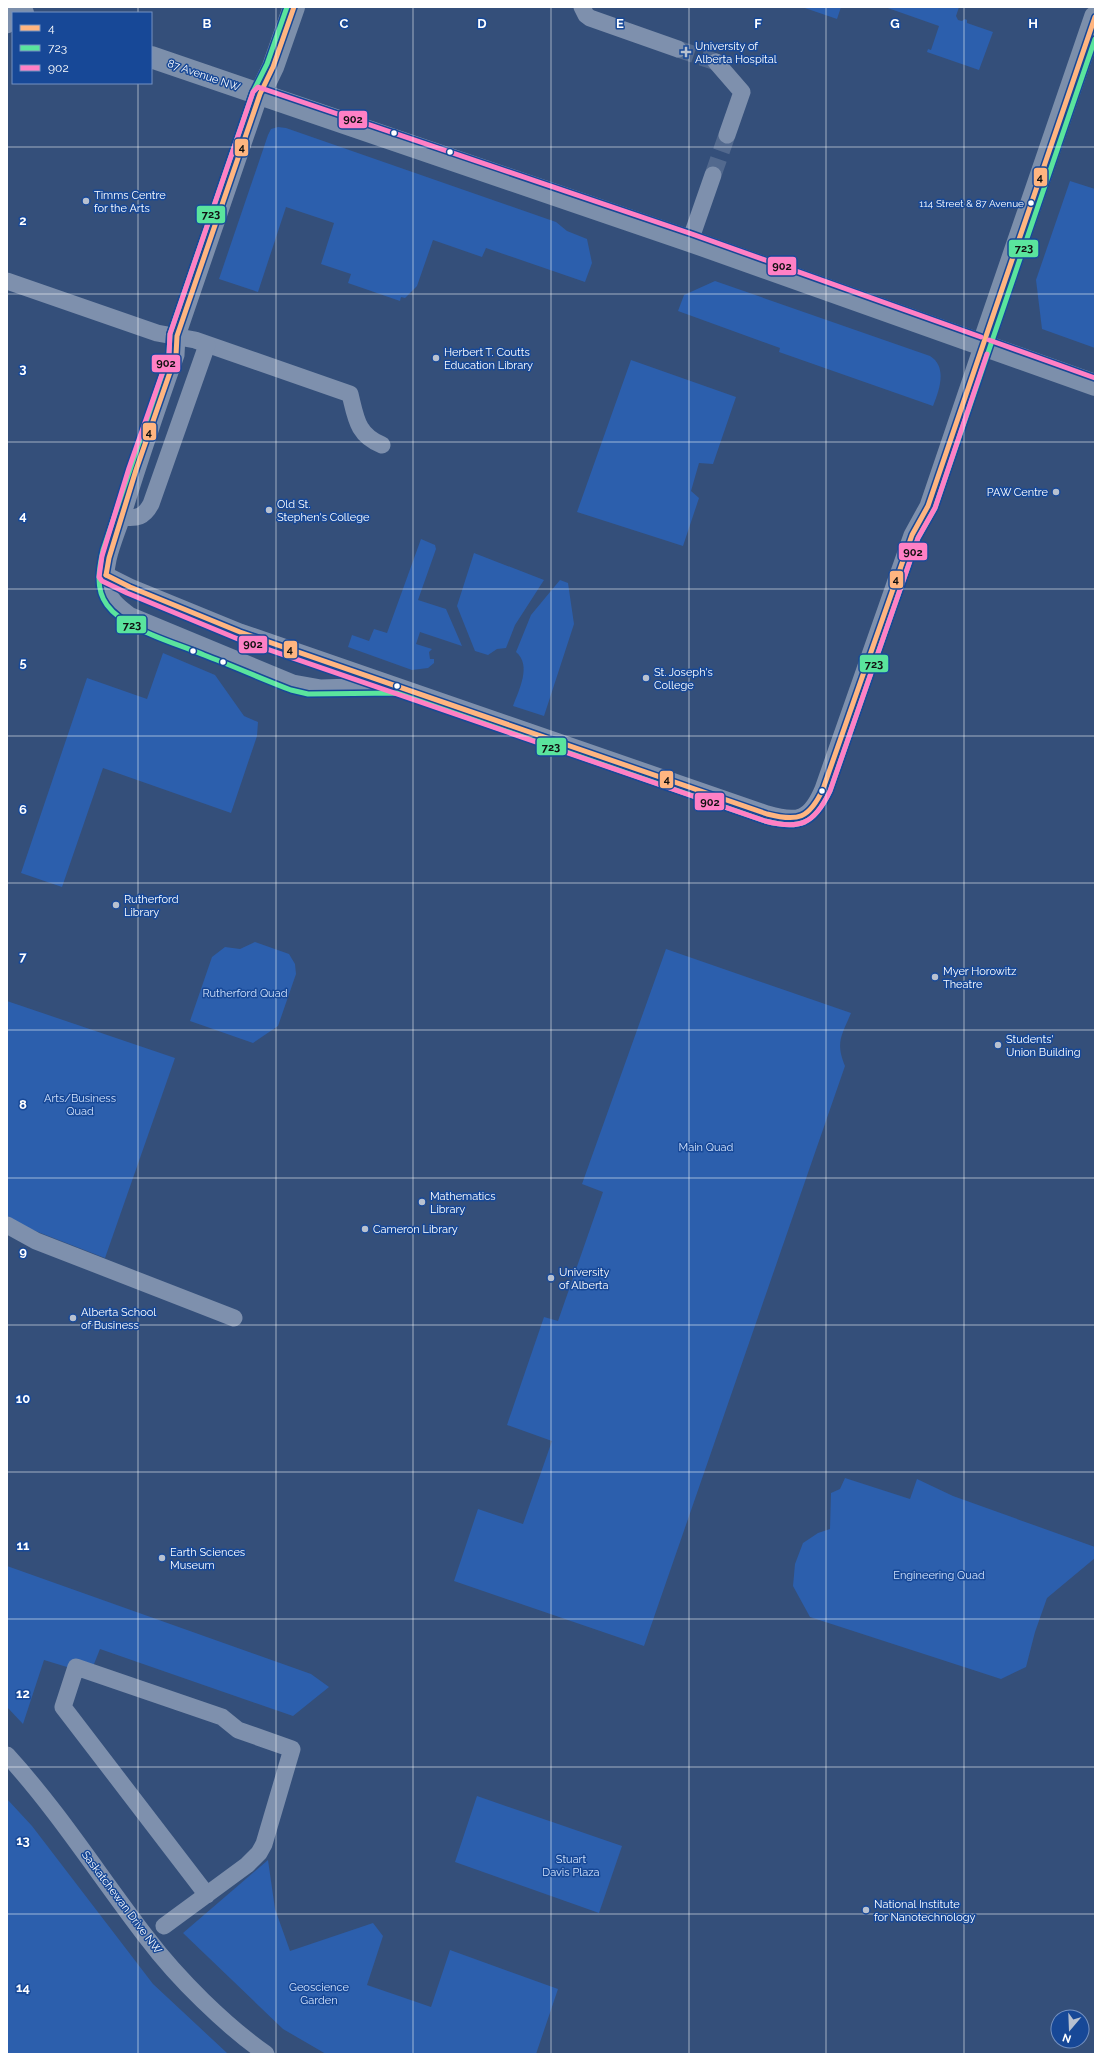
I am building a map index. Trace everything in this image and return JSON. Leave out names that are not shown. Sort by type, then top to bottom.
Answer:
[{"type":"main road","points":[[260,94],[273,67],[294,7]]},
{"type":"main road","points":[[983,344],[1095,16]]},
{"type":"main road","name":"87 Avenue NW","points":[[152,57],[690,241],[1095,385]]},
{"type":"street","points":[[582,7],[586,16],[590,18],[678,48]]},
{"type":"street","points":[[716,62],[742,92],[727,135]]},
{"type":"street","points":[[260,94],[177,336],[176,355],[109,558],[106,575],[107,588],[114,604],[129,615],[294,683],[321,688],[398,686]]},
{"type":"street","points":[[690,241],[713,175]]},
{"type":"street","points":[[7,281],[157,333],[177,336],[207,345],[350,394],[362,432],[369,439],[382,445]]},
{"type":"street","points":[[106,575],[130,587],[220,624],[767,814],[791,819],[805,815],[816,804],[912,535],[928,506],[983,344]]},
{"type":"street","points":[[122,517],[140,517],[144,515],[151,504],[207,345]]},
{"type":"street","points":[[7,1225],[36,1241],[234,1318]]},
{"type":"street","points":[[164,1926],[207,1895],[247,1865],[259,1853],[264,1844],[292,1749],[238,1730],[222,1717],[76,1667],[63,1707],[207,1895]]},
{"type":"street","name":"Saskatchewan Drive NW","points":[[7,1755],[80,1846],[147,1939],[189,1986],[234,2029],[266,2054]]},
{"type":"green space","points":[[802,7],[841,7],[837,19]]},
{"type":"green space","points":[[885,7],[959,7],[956,16],[958,20],[962,21],[965,19],[967,20],[967,23],[993,32],[979,70],[927,52],[928,49],[931,50],[939,26]]},
{"type":"green space","points":[[278,127],[286,128],[556,222],[567,231],[587,239],[592,263],[585,282],[486,248],[482,257],[433,240],[417,286],[405,298],[401,297],[400,301],[348,283],[351,274],[321,264],[334,223],[286,207],[258,292],[219,279],[268,135],[271,129]]},
{"type":"green space","points":[[1070,181],[1095,189],[1095,348],[1042,329],[1036,280]]},
{"type":"green space","points":[[715,281],[930,356],[939,366],[940,373],[938,393],[933,406],[779,352],[780,348],[678,311],[684,295]]},
{"type":"green space","points":[[631,360],[736,397],[713,464],[699,463],[691,491],[699,498],[683,546],[577,512]]},
{"type":"green space","points":[[421,539],[435,545],[436,549],[418,600],[446,609],[462,646],[420,632],[416,644],[432,649],[429,652],[430,659],[434,659],[434,663],[428,668],[412,670],[348,647],[352,635],[369,641],[374,629],[387,633]]},
{"type":"green space","points":[[474,553],[544,580],[515,625],[506,648],[497,649],[488,655],[475,651],[457,606]]},
{"type":"green space","points":[[560,580],[568,583],[574,624],[544,716],[513,706],[521,685],[524,671],[521,657],[516,652],[531,615]]},
{"type":"green space","points":[[163,653],[215,675],[244,716],[258,722],[257,736],[231,813],[103,768],[62,887],[21,873],[87,678],[147,699]]},
{"type":"green space","name":"Rutherford Quad","points":[[255,942],[289,954],[295,964],[296,974],[278,1026],[253,1043],[190,1021],[212,957],[225,947],[240,949]]},
{"type":"green space","name":"Main Quad","points":[[666,949],[851,1013],[840,1044],[840,1051],[845,1066],[644,1646],[454,1581],[478,1509],[523,1524],[552,1441],[507,1425],[544,1317],[558,1321],[603,1192],[582,1184]]},
{"type":"green space","name":"Arts/Business Quad","points":[[7,1001],[175,1058],[105,1258],[7,1220]]},
{"type":"green space","name":"Engineering Quad","points":[[845,1478],[910,1499],[917,1479],[953,1496],[1095,1547],[1095,1558],[1047,1598],[1035,1632],[1026,1667],[1001,1679],[810,1617],[793,1586],[795,1564],[803,1543],[818,1533],[830,1529],[831,1493],[840,1489]]},
{"type":"green space","points":[[7,1566],[311,1674],[329,1687],[293,1716],[100,1649],[90,1674],[44,1660],[23,1724],[7,1707]]},
{"type":"green space","name":"Stuart Davis Plaza","points":[[477,1796],[622,1846],[599,1913],[455,1862]]},
{"type":"green space","points":[[7,1799],[32,1826],[153,1984],[227,2053],[7,2054]]},
{"type":"green space","name":"Geoscience Garden","points":[[268,1860],[275,1909],[290,1951],[373,1923],[383,1936],[367,1985],[431,2007],[450,1950],[558,1989],[536,2054],[326,2054],[283,2029],[183,1933]]},
{"type":"tunnel","points":[[678,49],[716,62]]},
{"type":"tunnel","points":[[713,175],[727,135]]},
{"type":"transit line","name":"723","points":[[287,7],[267,64],[253,92],[170,334],[169,354],[103,550],[99,571],[99,585],[103,599],[115,614],[138,629],[291,690],[308,694],[397,693],[765,821],[787,825],[804,822],[811,818],[818,811],[830,791],[918,538],[935,508],[1095,39]]},
{"type":"transit line","name":"4","points":[[106,575],[109,558],[136,470],[176,355],[177,336],[260,94],[273,67],[294,7]]},
{"type":"transit line","name":"4","points":[[106,575],[130,587],[240,632],[767,814],[787,818],[801,816],[813,807],[823,789],[912,535],[928,506],[1095,17]]},
{"type":"transit line","name":"902","points":[[981,337],[692,234],[258,87],[253,92],[170,334],[169,354],[129,468],[102,556],[99,577],[102,581],[127,593],[238,639],[765,821],[787,825],[804,822],[818,811],[830,791],[918,538],[935,508],[987,354]]},
{"type":"transit line","name":"902","points":[[989,340],[1095,378]]},
{"type":"place","name":"University of Alberta Hospital","points":[[686,52]]},
{"type":"place","name":"Timms Centre for the Arts","points":[[86,201]]},
{"type":"place","name":"114 Street & 87 Avenue","points":[[1031,203]]},
{"type":"place","name":"Herbert T. Coutts Education Library","points":[[436,358]]},
{"type":"place","name":"PAW Centre","points":[[1056,492]]},
{"type":"place","name":"Old St. Stephen's College","points":[[269,510]]},
{"type":"place","name":"St. Joseph's College","points":[[646,678]]},
{"type":"place","name":"Rutherford Library","points":[[116,905]]},
{"type":"place","name":"Myer Horowitz Theatre","points":[[935,977]]},
{"type":"place","name":"Students' Union Building","points":[[998,1045]]},
{"type":"place","name":"Mathematics Library","points":[[422,1202]]},
{"type":"place","name":"Cameron Library","points":[[365,1229]]},
{"type":"place","name":"University of Alberta","points":[[551,1278]]},
{"type":"place","name":"Alberta School of Business","points":[[73,1318]]},
{"type":"place","name":"Earth Sciences Museum","points":[[162,1558]]},
{"type":"place","name":"National Institute for Nanotechnology","points":[[866,1910]]}]
